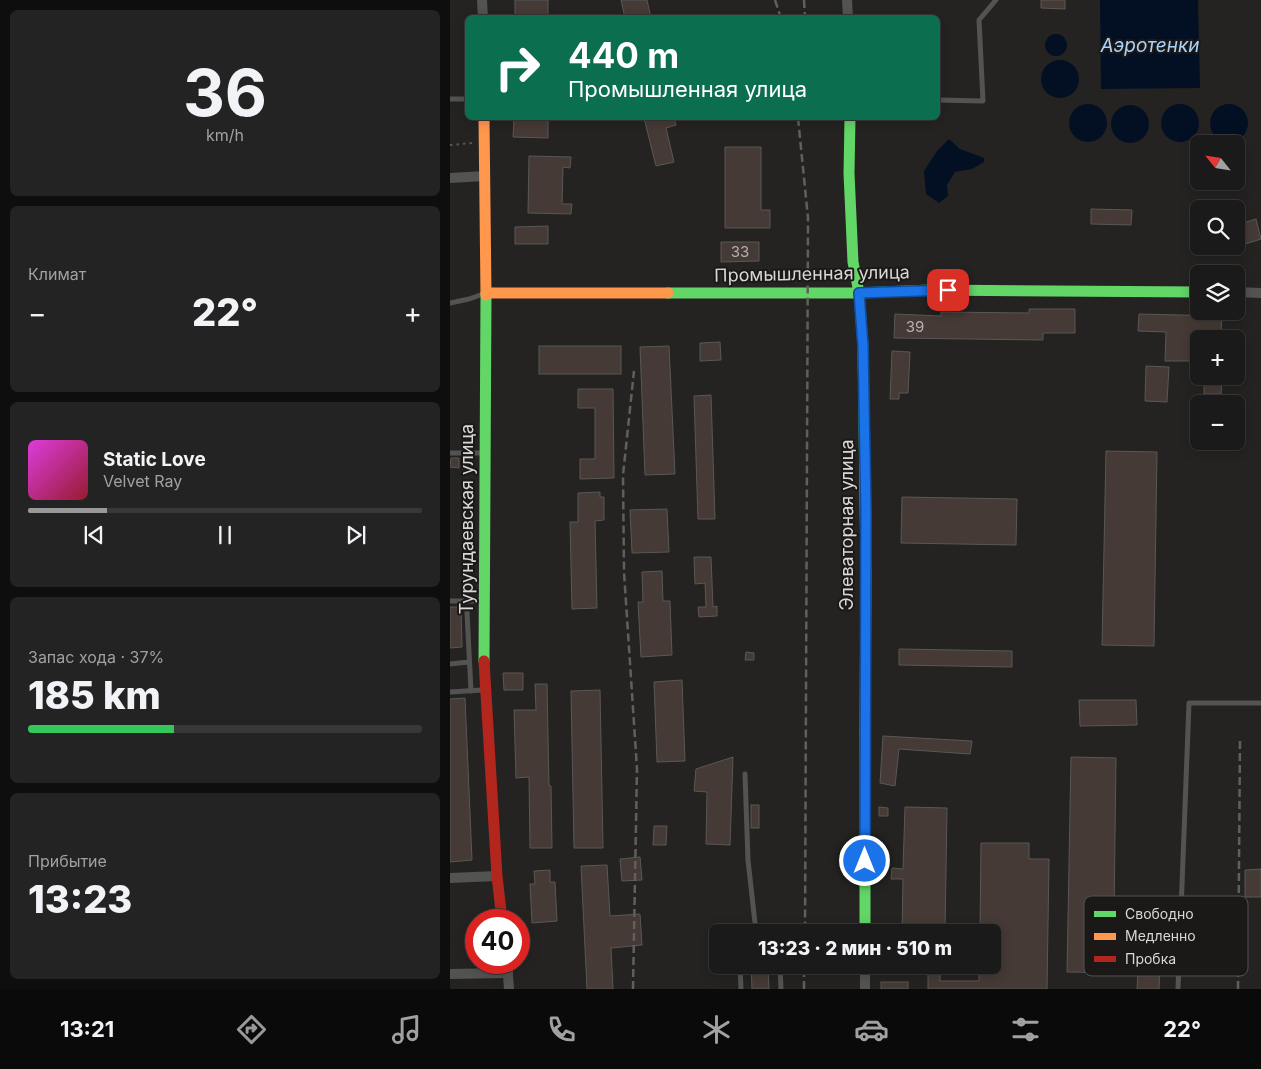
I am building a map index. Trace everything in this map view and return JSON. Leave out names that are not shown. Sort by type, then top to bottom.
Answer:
[{"type":"street","points":[[482,0],[483,15]]},
{"type":"street","points":[[847,0],[848,15]]},
{"type":"street","name":"Турундаевская улица","points":[[484,120],[486,293],[485,690],[501,909]]},
{"type":"street","name":"Элеваторная улица","points":[[850,120],[849,173],[853,262],[859,293],[863,346],[866,512],[865,924]]},
{"type":"street","points":[[450,178],[484,176]]},
{"type":"street","name":"Промышленная улица","points":[[486,293],[859,293],[930,290],[1190,292]]},
{"type":"street","points":[[1245,292],[1261,293]]},
{"type":"street","points":[[450,878],[497,876]]},
{"type":"street","points":[[450,974],[465,974]]},
{"type":"street","points":[[508,974],[509,989]]},
{"type":"street","points":[[864,989],[865,974]]},
{"type":"lane","points":[[940,100],[983,101],[979,20],[996,0]]},
{"type":"lane","points":[[450,100],[465,99]]},
{"type":"lane","points":[[450,302],[469,299],[486,293]]},
{"type":"lane","points":[[450,453],[485,453]]},
{"type":"lane","points":[[450,602],[484,602]]},
{"type":"lane","points":[[467,612],[470,691]]},
{"type":"lane","points":[[450,664],[469,662]]},
{"type":"lane","points":[[450,692],[485,690]]},
{"type":"lane","points":[[1182,896],[1189,703],[1261,703]]},
{"type":"lane","points":[[745,774],[748,860],[755,924]]},
{"type":"lane","points":[[740,974],[741,989]]},
{"type":"lane","points":[[780,974],[781,989]]},
{"type":"lane","points":[[1178,976],[1178,989]]},
{"type":"path","points":[[450,145],[484,141]]},
{"type":"water","name":"Аэротенки","points":[[1100,0],[1198,0],[1200,88],[1101,89]]},
{"type":"water","points":[[1056,34],[1064,37],[1067,45],[1064,53],[1056,56],[1048,53],[1045,45],[1048,37]]},
{"type":"water","points":[[1060,60],[1073,66],[1079,79],[1073,92],[1060,98],[1047,92],[1041,79],[1047,66]]},
{"type":"water","points":[[1088,104],[1101,110],[1107,123],[1101,136],[1088,142],[1075,136],[1069,123],[1075,110]]},
{"type":"water","points":[[1180,104],[1187,106],[1197,116],[1199,123],[1197,130],[1187,140],[1180,142],[1173,140],[1163,130],[1161,123],[1163,116],[1173,106]]},
{"type":"water","points":[[1229,104],[1236,106],[1246,116],[1248,123],[1243,135],[1215,135],[1212,130],[1210,123],[1212,116],[1222,106]]},
{"type":"water","points":[[1130,105],[1143,111],[1149,124],[1143,137],[1130,143],[1117,137],[1111,124],[1117,111]]},
{"type":"water","points":[[949,139],[960,149],[984,158],[984,162],[972,169],[955,172],[947,185],[948,196],[939,203],[926,194],[924,171],[937,151]]},
{"type":"building","points":[[515,0],[548,0],[548,15],[515,15]]},
{"type":"building","points":[[621,0],[647,0],[650,15],[624,15]]},
{"type":"building","points":[[1041,0],[1065,0],[1065,9],[1041,8]]},
{"type":"building","points":[[514,120],[548,120],[548,138],[513,137]]},
{"type":"building","points":[[644,120],[675,120],[676,125],[666,128],[674,162],[656,166]]},
{"type":"building","points":[[725,147],[761,147],[761,210],[770,210],[770,228],[725,228]]},
{"type":"building","points":[[529,156],[571,157],[570,168],[563,167],[562,204],[572,204],[571,214],[528,213]]},
{"type":"building","points":[[1091,209],[1132,210],[1131,225],[1091,224]]},
{"type":"building","points":[[1256,219],[1261,239],[1245,244],[1245,222]]},
{"type":"building","points":[[548,226],[548,244],[515,244],[515,227]]},
{"type":"building","points":[[721,242],[759,242],[759,261],[721,262]]},
{"type":"building","points":[[1029,309],[1075,309],[1075,333],[1043,333],[1043,340],[894,338],[895,314],[941,316],[941,312],[1029,313]]},
{"type":"building","points":[[1139,314],[1190,315],[1190,320],[1222,320],[1221,330],[1190,330],[1190,361],[1165,361],[1166,332],[1138,331]]},
{"type":"building","points":[[720,342],[721,360],[700,361],[700,343]]},
{"type":"building","points":[[539,346],[621,346],[621,374],[539,374]]},
{"type":"building","points":[[669,346],[675,474],[645,475],[640,347]]},
{"type":"building","points":[[892,351],[910,352],[908,393],[899,393],[899,399],[890,399]]},
{"type":"building","points":[[1146,366],[1169,367],[1167,402],[1145,401]]},
{"type":"building","points":[[1204,385],[1222,385],[1221,394],[1204,394]]},
{"type":"building","points":[[578,389],[613,389],[614,478],[580,479],[580,459],[595,459],[595,408],[578,408]]},
{"type":"building","points":[[711,395],[715,519],[698,519],[694,396]]},
{"type":"building","points":[[1106,451],[1157,452],[1154,646],[1102,645]]},
{"type":"building","points":[[451,458],[459,458],[459,468],[450,467]]},
{"type":"building","points":[[600,492],[600,497],[604,497],[604,520],[595,521],[597,608],[572,609],[570,522],[578,522],[578,493]]},
{"type":"building","points":[[902,497],[1017,499],[1016,545],[901,543]]},
{"type":"building","points":[[667,509],[669,552],[632,553],[630,510]]},
{"type":"building","points":[[694,557],[711,557],[713,607],[717,606],[717,616],[699,617],[698,607],[706,607],[705,583],[695,584]]},
{"type":"building","points":[[662,571],[663,601],[670,601],[672,655],[641,657],[638,602],[643,602],[642,572]]},
{"type":"building","points":[[450,607],[461,607],[462,647],[450,648]]},
{"type":"building","points":[[899,649],[1012,651],[1012,667],[899,665]]},
{"type":"building","points":[[746,652],[754,653],[754,660],[745,660]]},
{"type":"building","points":[[503,673],[523,673],[523,690],[504,690]]},
{"type":"building","points":[[682,680],[685,761],[657,762],[654,682]]},
{"type":"building","points":[[535,684],[547,684],[552,848],[530,848],[529,777],[516,778],[514,710],[536,710]]},
{"type":"building","points":[[600,690],[603,848],[574,848],[571,691]]},
{"type":"building","points":[[465,698],[472,860],[450,862],[450,699]]},
{"type":"building","points":[[1079,700],[1136,700],[1137,725],[1080,726]]},
{"type":"building","points":[[883,736],[972,741],[970,754],[899,749],[895,786],[880,783]]},
{"type":"building","points":[[733,757],[730,845],[706,844],[707,792],[694,791],[696,769]]},
{"type":"building","points":[[1071,757],[1116,758],[1114,896],[1084,896],[1084,972],[1067,972]]},
{"type":"building","points":[[751,805],[759,805],[759,828],[751,828]]},
{"type":"building","points":[[879,807],[888,808],[888,816],[879,816]]},
{"type":"building","points":[[905,807],[947,808],[945,924],[902,924],[903,879],[891,879],[892,868],[903,869]]},
{"type":"building","points":[[654,826],[667,826],[666,845],[653,845]]},
{"type":"building","points":[[981,843],[1029,843],[1029,859],[1049,859],[1047,989],[928,989],[928,974],[940,974],[940,981],[979,981],[979,974],[1001,974],[1001,924],[980,924]]},
{"type":"building","points":[[640,857],[642,880],[622,881],[620,859]]},
{"type":"building","points":[[607,865],[610,916],[640,914],[642,945],[611,948],[613,989],[587,989],[581,866]]},
{"type":"building","points":[[1261,869],[1261,897],[1245,896],[1245,870]]},
{"type":"building","points":[[550,870],[550,882],[555,882],[557,921],[532,923],[530,884],[535,884],[534,871]]},
{"type":"building","points":[[751,974],[768,974],[769,989],[752,989]]},
{"type":"building","points":[[1138,976],[1159,976],[1159,989],[1137,989]]},
{"type":"building","points":[[881,982],[908,982],[908,989],[881,989]]},
{"type":"railway","points":[[775,0],[780,15]]},
{"type":"railway","points":[[804,0],[805,15]]},
{"type":"railway","points":[[798,120],[808,218],[805,924]]},
{"type":"railway","points":[[633,989],[637,769],[624,572],[623,475],[634,371]]},
{"type":"railway","points":[[1239,896],[1240,740]]},
{"type":"railway","points":[[804,974],[804,989]]},
{"type":"railway","points":[[1238,976],[1238,989]]},
{"type":"traffic: fast","points":[[850,120],[849,173],[853,262],[859,293],[863,346],[866,572]]},
{"type":"traffic: fast","points":[[668,293],[859,293],[930,290],[1190,292]]},
{"type":"traffic: fast","points":[[484,661],[486,295]]},
{"type":"traffic: fast","points":[[865,733],[865,924]]},
{"type":"traffic: slow","points":[[484,120],[486,295]]},
{"type":"traffic: slow","points":[[486,293],[668,293]]},
{"type":"traffic: slow","points":[[865,733],[866,572]]},
{"type":"traffic: jam","points":[[484,661],[497,876],[501,909]]},
{"type":"route","points":[[865,861],[866,512],[863,346],[859,293],[948,290]]}]
